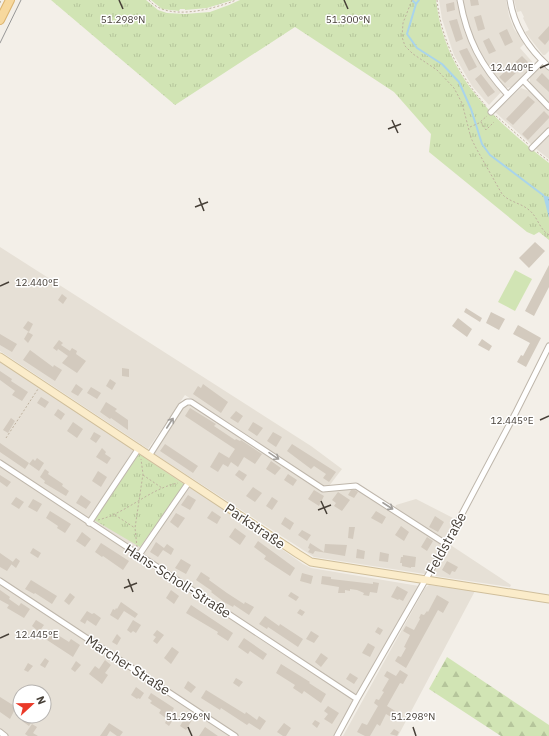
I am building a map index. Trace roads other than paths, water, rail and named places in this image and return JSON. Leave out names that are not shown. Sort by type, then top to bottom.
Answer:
[{"type":"main road","points":[[0,20],[10,0]]},
{"type":"street","points":[[460,0],[468,32],[479,57],[487,71],[508,95]]},
{"type":"street","points":[[510,0],[512,14],[522,35],[542,61],[549,67]]},
{"type":"street","points":[[492,112],[542,61]]},
{"type":"street","points":[[522,80],[549,107]]},
{"type":"street","points":[[532,148],[549,131]]},
{"type":"street","name":"Feldstraße","points":[[337,736],[446,544],[515,414],[549,346]]},
{"type":"street","name":"Parkstraße","points":[[0,357],[311,562],[549,599]]},
{"type":"street","points":[[149,456],[182,406],[187,402],[191,402],[323,489],[356,486],[446,544]]},
{"type":"street","points":[[89,523],[138,448]]},
{"type":"street","name":"Hans-Scholl-Straße","points":[[0,463],[357,699]]},
{"type":"street","points":[[139,555],[189,482]]},
{"type":"street","name":"Marcher Straße","points":[[0,581],[235,736]]},
{"type":"street","points":[[0,732],[5,736]]},
{"type":"water","points":[[543,195],[549,197],[549,218]]},
{"type":"waterway","points":[[419,0],[416,4],[407,34],[417,48],[442,64],[459,82],[471,109],[482,144],[490,155],[543,195]]},
{"type":"waterway","points":[[413,1],[416,4]]},
{"type":"tram line","points":[[0,43],[21,0]]}]
